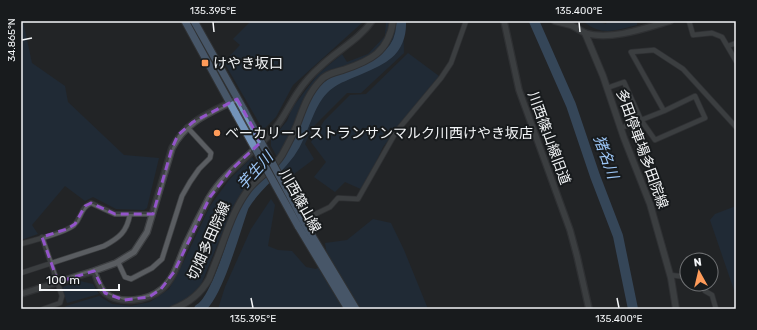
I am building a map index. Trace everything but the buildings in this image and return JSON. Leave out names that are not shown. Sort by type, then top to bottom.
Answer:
[{"type":"main road","name":"川西篠山線","points":[[186,21],[233,101],[244,110],[348,309]]},
{"type":"main road","name":"川西篠山線","points":[[194,21],[233,101],[236,114],[356,309]]},
{"type":"main road","name":"切畑多田院線","points":[[173,309],[181,306],[193,298],[203,288],[209,279],[236,206],[256,180],[278,162],[282,156],[304,106],[315,86],[322,78],[331,73],[351,67],[375,56],[386,45],[392,32],[393,21]]},
{"type":"main road","points":[[557,22],[571,23],[585,33]]},
{"type":"main road","name":"多田停車場多田院線","points":[[585,33],[650,204],[670,275],[676,309]]},
{"type":"street","points":[[94,271],[100,287],[105,293],[124,300],[135,300],[149,297],[161,289],[174,272],[210,197],[221,181],[271,133],[280,122],[298,91],[311,75],[321,65],[359,35],[372,21]]},
{"type":"street","name":"川西篠山線旧道","points":[[504,21],[519,90],[570,230],[578,256],[589,309]]},
{"type":"street","points":[[585,33],[593,36],[611,36],[670,21]]},
{"type":"street","points":[[689,21],[694,35],[712,33],[722,37],[736,61]]},
{"type":"street","points":[[302,223],[330,207],[338,198],[358,199],[396,132],[441,78],[451,63],[465,23]]},
{"type":"street","points":[[728,46],[736,43]]},
{"type":"street","points":[[664,111],[631,52],[654,50],[683,69],[736,128]]},
{"type":"street","points":[[607,88],[624,82],[641,120],[656,140],[705,118],[695,96],[664,111],[641,120],[620,128]]},
{"type":"street","points":[[21,294],[94,271],[118,262],[134,252],[147,232],[172,148],[178,136],[193,122],[233,101]]},
{"type":"street","points":[[118,262],[126,277],[131,279],[152,268],[162,259],[182,196],[199,169],[210,158],[211,153],[187,127]]},
{"type":"street","points":[[21,244],[67,229],[74,224],[85,206],[91,203],[115,214],[153,214]]},
{"type":"street","points":[[21,273],[104,246],[114,241],[123,233],[128,224],[130,214]]},
{"type":"street","points":[[42,237],[62,296],[60,304],[43,309]]},
{"type":"street","points":[[670,275],[679,276]]},
{"type":"street","points":[[707,292],[712,295],[716,309]]},
{"type":"highlighted area","points":[[237,99],[261,142],[232,169],[210,197],[174,272],[161,289],[149,297],[124,300],[105,293],[94,271],[58,282],[42,237],[67,229],[75,224],[85,206],[91,203],[115,214],[153,214],[172,148],[178,135],[193,122]]},
{"type":"shaded area","points":[[21,21],[23,21],[32,63],[65,86],[68,102],[124,155],[159,158],[147,208],[144,210],[116,209],[93,197],[85,201],[65,186],[32,225],[38,234],[21,240]]},
{"type":"shaded area","points":[[251,21],[364,21],[293,85],[276,117],[263,130],[224,62],[240,45],[233,39]]},
{"type":"shaded area","points":[[386,21],[403,21],[404,53],[361,93],[347,93],[313,127],[305,144],[314,159],[294,174],[304,196],[299,198],[271,146],[271,140],[287,121],[292,108],[318,74],[342,54],[347,62],[368,54],[385,36]]},
{"type":"shaded area","points":[[583,21],[597,21],[606,24],[607,21],[637,22],[637,25],[616,30],[603,31],[590,26]]},
{"type":"shaded area","points":[[408,53],[439,76],[383,147],[363,190],[345,182],[335,192],[314,177],[326,162],[311,142],[324,121],[350,95],[366,94]]},
{"type":"shaded area","points":[[252,157],[261,173],[250,181],[233,207],[200,287],[187,299],[165,309],[63,309],[66,306],[99,296],[112,304],[131,306],[150,302],[169,289],[210,206],[229,180]]},
{"type":"shaded area","points":[[271,199],[275,205],[268,246],[278,250],[292,251],[306,267],[316,269],[328,261],[325,243],[347,240],[373,219],[391,223],[404,250],[428,309],[218,309],[225,287],[251,229]]},
{"type":"shaded area","points":[[736,206],[736,296],[710,220],[715,214]]},
{"type":"shaded area","points":[[80,281],[93,284],[99,294],[67,303],[62,288]]},
{"type":"waterway","name":"芋生川","points":[[199,309],[206,303],[219,278],[244,206],[256,190],[290,154],[319,95],[324,89],[335,81],[373,64],[393,49],[399,37],[401,21]]},
{"type":"waterway","name":"猪名川","points":[[534,21],[571,105],[595,176],[618,236],[633,309]]},
{"type":"place","name":"けやき坂口","points":[[205,63]]},
{"type":"place","name":"ベーカリーレストランサンマルク川西けやき坂店","points":[[217,133]]}]
